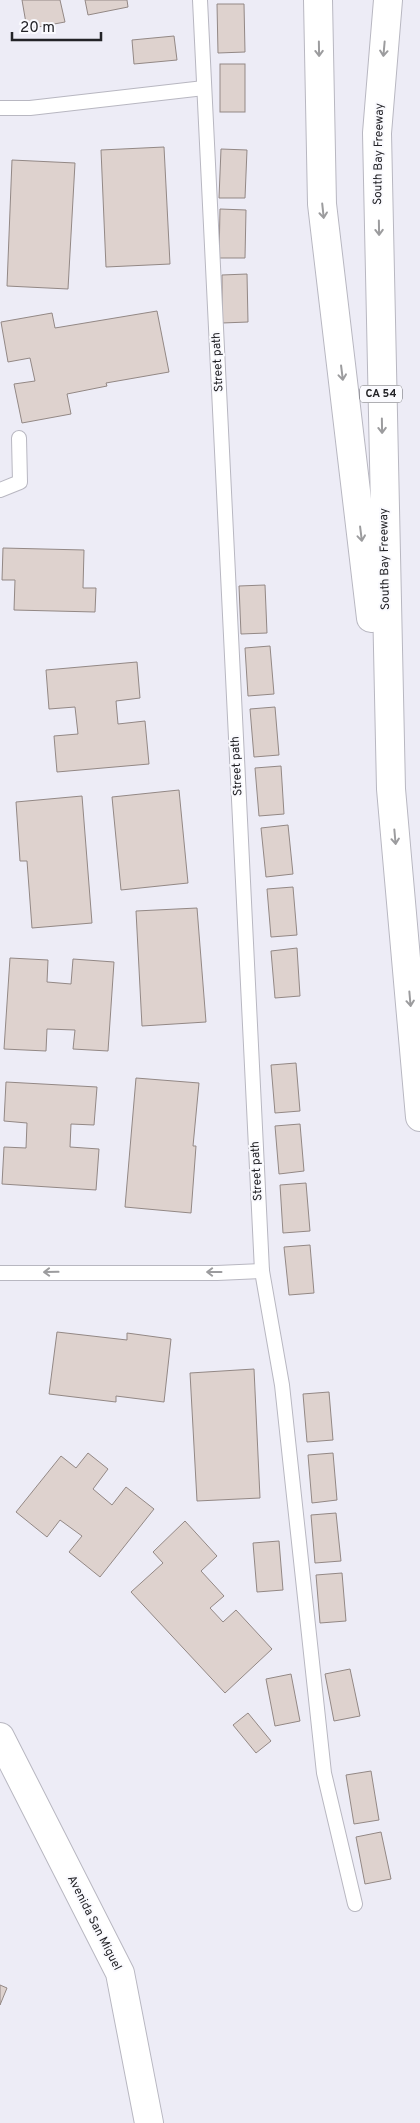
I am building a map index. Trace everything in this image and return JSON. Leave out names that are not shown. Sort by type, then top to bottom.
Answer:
[{"type":"main road","points":[[318,0],[322,204],[391,789]]},
{"type":"main road","name":"South Bay Freeway","points":[[388,0],[377,133],[391,789],[420,1117]]},
{"type":"main road","name":"Avenida San Miguel","points":[[0,1737],[120,1973],[149,2123]]},
{"type":"lane","name":"Street path","points":[[200,0],[262,1270],[282,1385],[324,1773],[355,1904]]},
{"type":"lane","points":[[0,108],[30,108],[204,88]]},
{"type":"lane","points":[[0,490],[20,482],[19,438]]},
{"type":"lane","points":[[0,1273],[262,1270]]},
{"type":"building","points":[[22,0],[60,0],[65,22],[27,29]]},
{"type":"building","points":[[85,0],[127,0],[128,7],[88,15]]},
{"type":"building","points":[[217,4],[244,4],[245,52],[218,53]]},
{"type":"building","points":[[174,36],[177,60],[134,64],[132,40]]},
{"type":"building","points":[[220,64],[245,64],[245,112],[220,112]]},
{"type":"building","points":[[164,147],[170,264],[106,267],[101,150]]},
{"type":"building","points":[[221,149],[247,150],[245,198],[219,198]]},
{"type":"building","points":[[12,160],[75,163],[68,289],[7,286]]},
{"type":"building","points":[[220,209],[246,210],[245,258],[219,258]]},
{"type":"building","points":[[247,274],[248,322],[222,323],[222,275]]},
{"type":"building","points":[[157,311],[169,372],[106,383],[107,386],[67,394],[71,414],[22,423],[14,384],[35,381],[30,358],[8,362],[1,322],[52,313],[55,328]]},
{"type":"building","points":[[3,548],[84,550],[83,588],[96,588],[95,612],[14,610],[15,580],[2,580]]},
{"type":"building","points":[[265,585],[267,633],[241,634],[239,586]]},
{"type":"building","points":[[270,646],[274,694],[248,696],[245,648]]},
{"type":"building","points":[[137,662],[140,698],[116,701],[118,724],[145,721],[149,764],[57,772],[54,736],[78,734],[75,707],[49,709],[46,670]]},
{"type":"building","points":[[275,707],[279,755],[254,757],[250,709]]},
{"type":"building","points":[[281,766],[284,814],[259,816],[255,768]]},
{"type":"building","points":[[179,790],[188,883],[121,890],[112,797]]},
{"type":"building","points":[[82,796],[92,923],[32,928],[27,861],[20,861],[16,802]]},
{"type":"building","points":[[288,825],[293,874],[266,877],[261,828]]},
{"type":"building","points":[[293,887],[297,935],[271,937],[267,889]]},
{"type":"building","points":[[197,908],[206,1022],[142,1026],[136,911]]},
{"type":"building","points":[[297,948],[300,996],[275,998],[271,951]]},
{"type":"building","points":[[10,958],[48,960],[47,982],[71,984],[73,959],[114,962],[108,1051],[73,1049],[75,1030],[47,1029],[46,1051],[4,1049]]},
{"type":"building","points":[[296,1063],[300,1111],[275,1113],[271,1065]]},
{"type":"building","points":[[136,1078],[199,1083],[193,1146],[196,1146],[191,1213],[125,1207]]},
{"type":"building","points":[[6,1082],[97,1087],[94,1125],[71,1124],[70,1147],[99,1149],[96,1190],[2,1184],[4,1147],[26,1148],[27,1123],[4,1121]]},
{"type":"building","points":[[300,1124],[304,1171],[279,1174],[275,1126]]},
{"type":"building","points":[[306,1183],[310,1231],[283,1233],[280,1185]]},
{"type":"building","points":[[310,1245],[314,1293],[289,1295],[284,1247]]},
{"type":"building","points":[[57,1332],[127,1340],[127,1333],[171,1339],[164,1402],[116,1396],[116,1402],[49,1394]]},
{"type":"building","points":[[254,1369],[260,1498],[197,1501],[190,1373]]},
{"type":"building","points":[[329,1392],[333,1440],[307,1442],[303,1394]]},
{"type":"building","points":[[88,1453],[108,1469],[93,1489],[112,1505],[126,1487],[154,1509],[100,1577],[69,1552],[82,1536],[60,1520],[47,1537],[16,1512],[61,1456],[76,1468]]},
{"type":"building","points":[[333,1453],[337,1500],[312,1503],[308,1455]]},
{"type":"building","points":[[336,1513],[341,1561],[315,1563],[311,1515]]},
{"type":"building","points":[[185,1521],[217,1556],[201,1571],[224,1596],[210,1608],[223,1622],[236,1610],[272,1649],[225,1693],[131,1592],[163,1563],[153,1552]]},
{"type":"building","points":[[279,1541],[283,1590],[257,1592],[253,1543]]},
{"type":"building","points":[[342,1573],[346,1621],[320,1623],[316,1575]]},
{"type":"building","points":[[350,1669],[360,1716],[334,1721],[325,1674]]},
{"type":"building","points":[[291,1674],[300,1721],[275,1726],[266,1679]]},
{"type":"building","points":[[248,1713],[271,1741],[256,1753],[233,1725]]},
{"type":"building","points":[[371,1771],[379,1820],[354,1824],[346,1775]]},
{"type":"building","points":[[381,1832],[391,1879],[365,1884],[356,1837]]},
{"type":"building","points":[[0,1985],[7,1988],[0,2005]]}]
